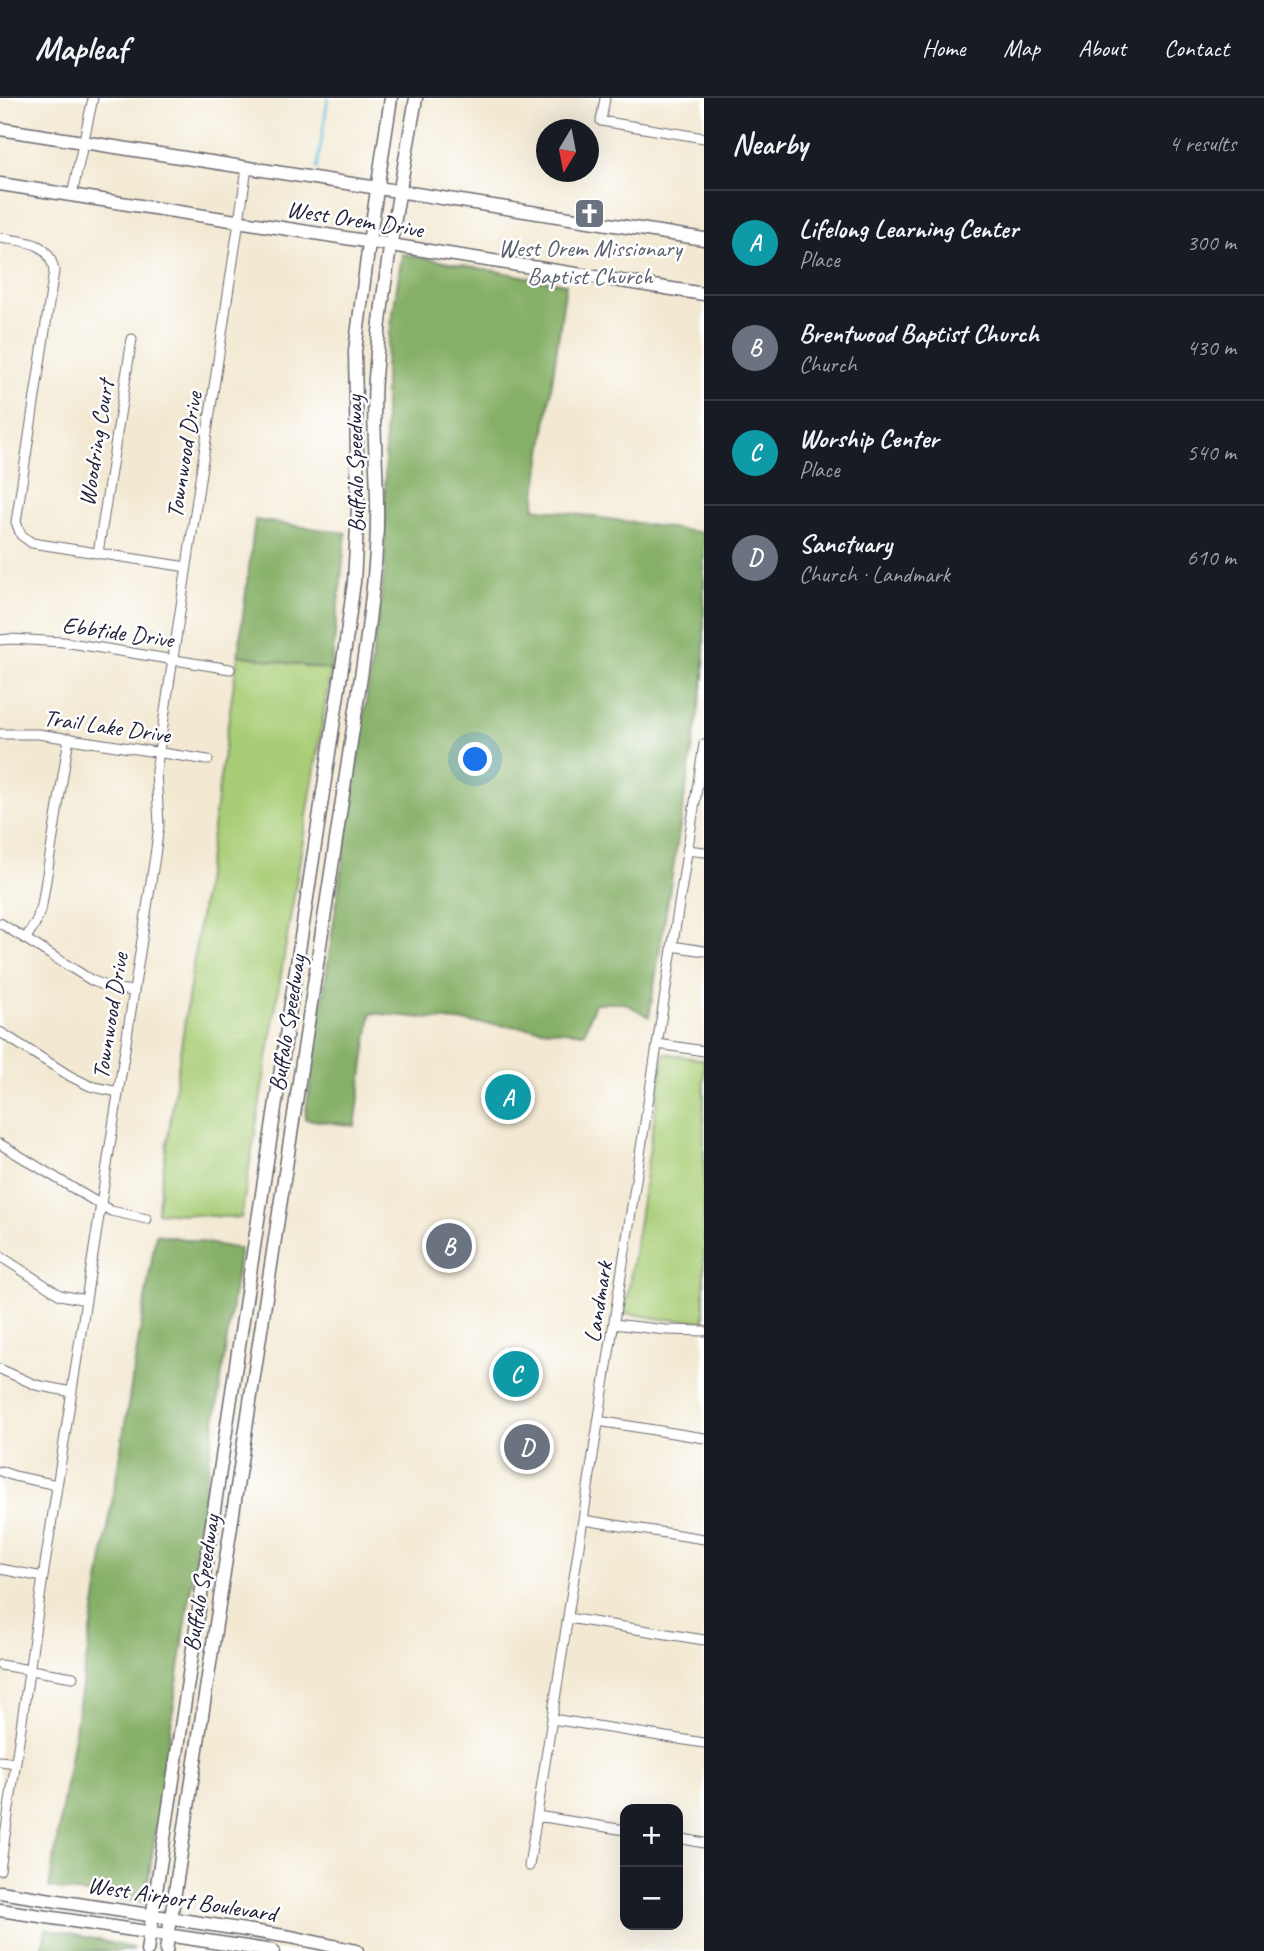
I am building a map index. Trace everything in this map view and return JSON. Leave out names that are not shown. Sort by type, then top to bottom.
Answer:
[{"type":"main road","name":"Buffalo Speedway","points":[[146,1951],[354,582],[358,508],[355,380],[358,319],[391,98]]},
{"type":"main road","name":"Buffalo Speedway","points":[[166,1951],[366,644],[376,566],[375,381],[383,291],[416,98]]},
{"type":"main road","name":"West Orem Drive","points":[[0,129],[704,239]]},
{"type":"main road","name":"West Orem Drive","points":[[0,184],[704,294]]},
{"type":"main road","points":[[355,380],[375,381]]},
{"type":"main road","points":[[358,508],[377,509]]},
{"type":"main road","points":[[346,641],[366,644]]},
{"type":"main road","points":[[323,793],[344,796]]},
{"type":"main road","points":[[304,919],[324,922]]},
{"type":"main road","points":[[285,1041],[304,1044]]},
{"type":"main road","points":[[266,1163],[286,1166]]},
{"type":"main road","points":[[247,1286],[267,1289]]},
{"type":"main road","points":[[229,1406],[249,1409]]},
{"type":"main road","points":[[212,1528],[230,1531]]},
{"type":"main road","points":[[192,1651],[211,1654]]},
{"type":"main road","points":[[174,1773],[193,1775]]},
{"type":"main road","name":"West Airport Boulevard","points":[[0,1892],[290,1937],[357,1951]]},
{"type":"main road","name":"West Airport Boulevard","points":[[0,1910],[273,1951]]},
{"type":"street","points":[[72,195],[93,98]]},
{"type":"street","points":[[606,98],[601,121],[704,138]]},
{"type":"street","name":"Townwood Drive","points":[[0,1870],[159,825],[159,804],[155,786],[158,752],[247,168]]},
{"type":"street","points":[[0,238],[42,248],[52,258],[54,271],[16,522],[21,535],[32,543],[187,567]]},
{"type":"street","name":"Woodring Court","points":[[98,553],[132,339]]},
{"type":"street","name":"Ebbtide Drive","points":[[0,640],[64,642],[230,669]]},
{"type":"street","name":"Trail Lake Drive","points":[[0,734],[38,734],[208,760]]},
{"type":"street","points":[[26,938],[42,905],[69,738]]},
{"type":"street","name":"Landmark","points":[[528,1866],[704,750]]},
{"type":"street","points":[[687,850],[704,852]]},
{"type":"street","points":[[0,923],[92,981],[110,988],[133,991]]},
{"type":"street","points":[[672,946],[704,951]]},
{"type":"street","points":[[0,1032],[70,1076],[90,1086],[118,1092]]},
{"type":"street","points":[[658,1044],[704,1051]]},
{"type":"street","points":[[0,1144],[101,1206],[147,1219]]},
{"type":"street","points":[[0,1256],[60,1295],[86,1300]]},
{"type":"street","points":[[614,1324],[704,1331]]},
{"type":"street","points":[[0,1369],[36,1385],[72,1392]]},
{"type":"street","points":[[598,1421],[704,1438]]},
{"type":"street","points":[[0,1471],[57,1485]]},
{"type":"street","points":[[583,1520],[704,1539]]},
{"type":"street","points":[[0,1569],[43,1577]]},
{"type":"street","points":[[568,1618],[704,1640]]},
{"type":"street","points":[[0,1665],[73,1677]]},
{"type":"street","points":[[552,1719],[704,1743]]},
{"type":"street","points":[[0,1761],[16,1763]]},
{"type":"street","points":[[537,1816],[620,1829]]},
{"type":"street","points":[[683,1839],[704,1843]]},
{"type":"green space","points":[[402,254],[566,284],[534,508],[704,533],[704,677],[649,1017],[625,1003],[595,1003],[584,1033],[371,1013],[355,1126],[305,1119],[385,571],[385,366]]},
{"type":"green space","points":[[255,520],[346,533],[331,670],[238,655]]},
{"type":"green space","points":[[238,655],[331,670],[241,1218],[157,1212]]},
{"type":"green space","points":[[664,1053],[704,1060],[704,1321],[662,1319],[625,1313]]},
{"type":"green space","points":[[156,1234],[240,1249],[145,1903],[49,1888]]},
{"type":"green space","points":[[46,1928],[133,1948],[133,1951],[42,1951]]},
{"type":"waterway","points":[[317,169],[328,98]]},
{"type":"place","name":"West Orem Missionary Baptist Church","points":[[590,214]]},
{"type":"place","name":"Lifelong Learning Center","points":[[508,1097]]},
{"type":"place","name":"Brentwood Baptist Church","points":[[449,1246]]},
{"type":"place","name":"Worship Center","points":[[516,1374]]},
{"type":"place","name":"Sanctuary","points":[[527,1447]]}]
